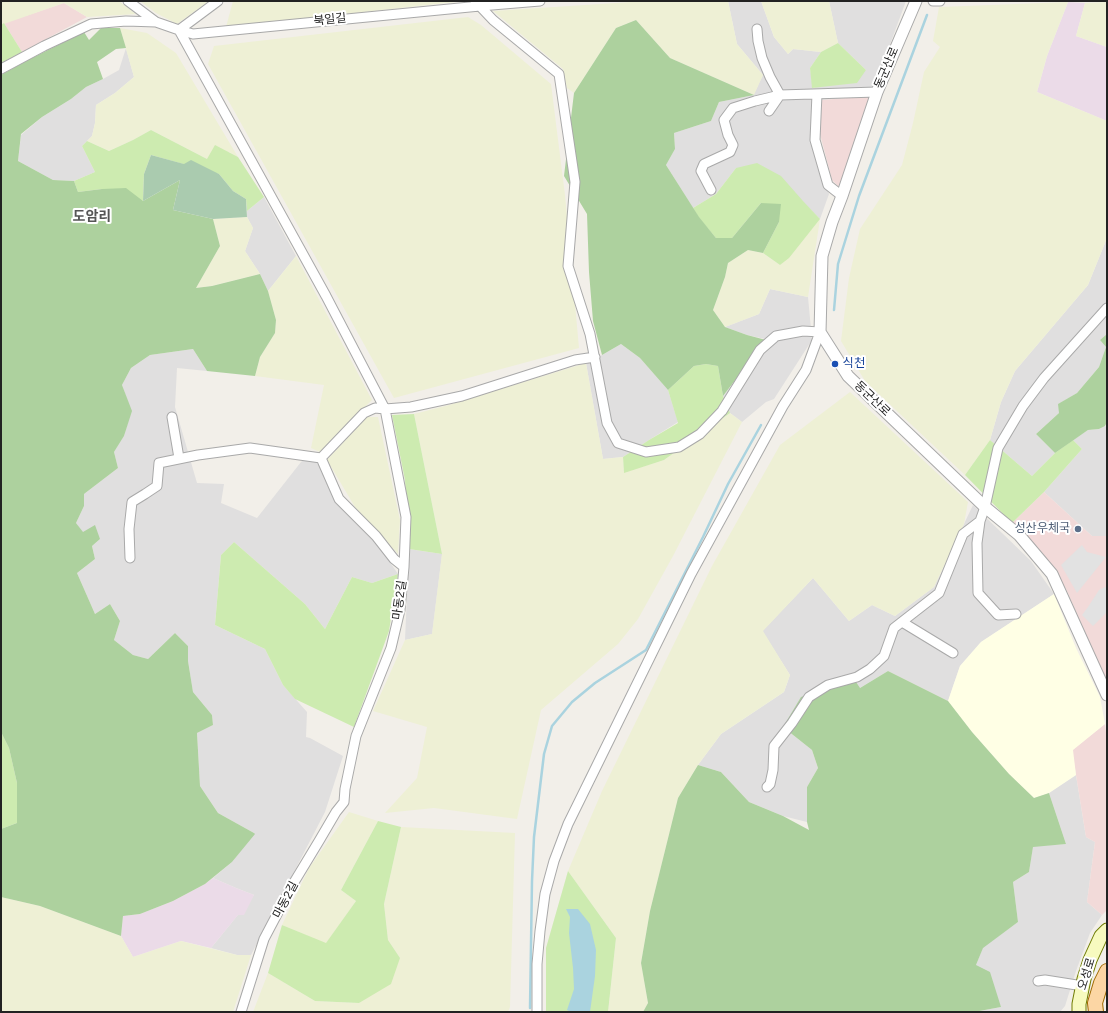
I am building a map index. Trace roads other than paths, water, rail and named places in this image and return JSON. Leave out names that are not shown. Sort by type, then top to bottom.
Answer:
[{"type":"main road","name":"오성로","points":[[1079,1010],[1084,979],[1090,960],[1105,935]]},
{"type":"main road","points":[[1079,1010],[1094,985],[1107,969]]},
{"type":"main road","points":[[1096,1012],[1096,1003],[1100,983],[1107,969]]},
{"type":"street","name":"북일길","points":[[128,1],[156,22],[193,34],[478,3],[540,1]]},
{"type":"street","points":[[218,1],[178,30],[326,296],[386,409],[406,517],[404,567]]},
{"type":"street","name":"동군산로","points":[[916,1],[877,92],[832,222],[822,256],[820,332],[848,376],[985,507],[1019,535],[1052,574],[1107,695]]},
{"type":"street","points":[[933,1],[940,1]]},
{"type":"street","points":[[478,3],[493,20],[559,74],[575,182],[568,266],[590,334],[607,423],[618,443],[646,452],[678,446],[700,434],[722,411],[760,350],[776,336],[803,331],[820,332],[806,370],[783,406],[691,574],[568,824],[554,861],[545,894],[537,964],[537,1012]]},
{"type":"street","points":[[1,69],[44,46],[91,24],[126,21],[156,22]]},
{"type":"street","points":[[757,29],[762,58],[780,95]]},
{"type":"street","points":[[711,190],[702,171],[704,164],[730,152],[732,145],[724,120],[733,108],[780,95],[877,92]]},
{"type":"street","points":[[817,94],[815,140],[828,185],[842,196]]},
{"type":"street","points":[[769,111],[780,95]]},
{"type":"street","points":[[1016,614],[998,615],[978,593],[977,543],[980,521],[985,507],[998,448],[1023,406],[1044,378],[1107,308]]},
{"type":"street","points":[[130,558],[129,529],[132,502],[157,486],[159,463],[178,458],[250,448],[321,458],[364,412],[375,408],[411,408],[462,396],[575,360],[595,357]]},
{"type":"street","points":[[172,417],[178,458]]},
{"type":"street","name":"마동2길","points":[[241,1012],[264,939],[308,859],[336,812],[344,802],[345,789],[356,736],[391,648],[400,610],[404,567],[394,559],[376,536],[339,499],[321,458]]},
{"type":"street","points":[[767,787],[770,784],[773,770],[774,746],[792,723],[809,697],[828,686],[857,677],[870,670],[884,656],[894,628],[939,593],[963,534],[980,521]]},
{"type":"street","points":[[902,622],[953,653]]},
{"type":"street","points":[[1038,982],[1045,980],[1083,986]]},
{"type":"water","points":[[566,909],[578,909],[590,924],[596,950],[595,976],[590,1012],[571,1012],[567,1010],[574,989],[569,933],[570,917]]},
{"type":"waterway","points":[[834,310],[838,264],[859,196],[927,15]]},
{"type":"waterway","points":[[530,1008],[534,837],[544,754],[552,726],[572,702],[595,683],[646,650],[728,484],[761,425]]},
{"type":"place","name":"식천","points":[[835,364]]},
{"type":"place","name":"성산우체국","points":[[1078,529]]},
{"type":"district","name":"도암리","points":[[92,217]]}]
